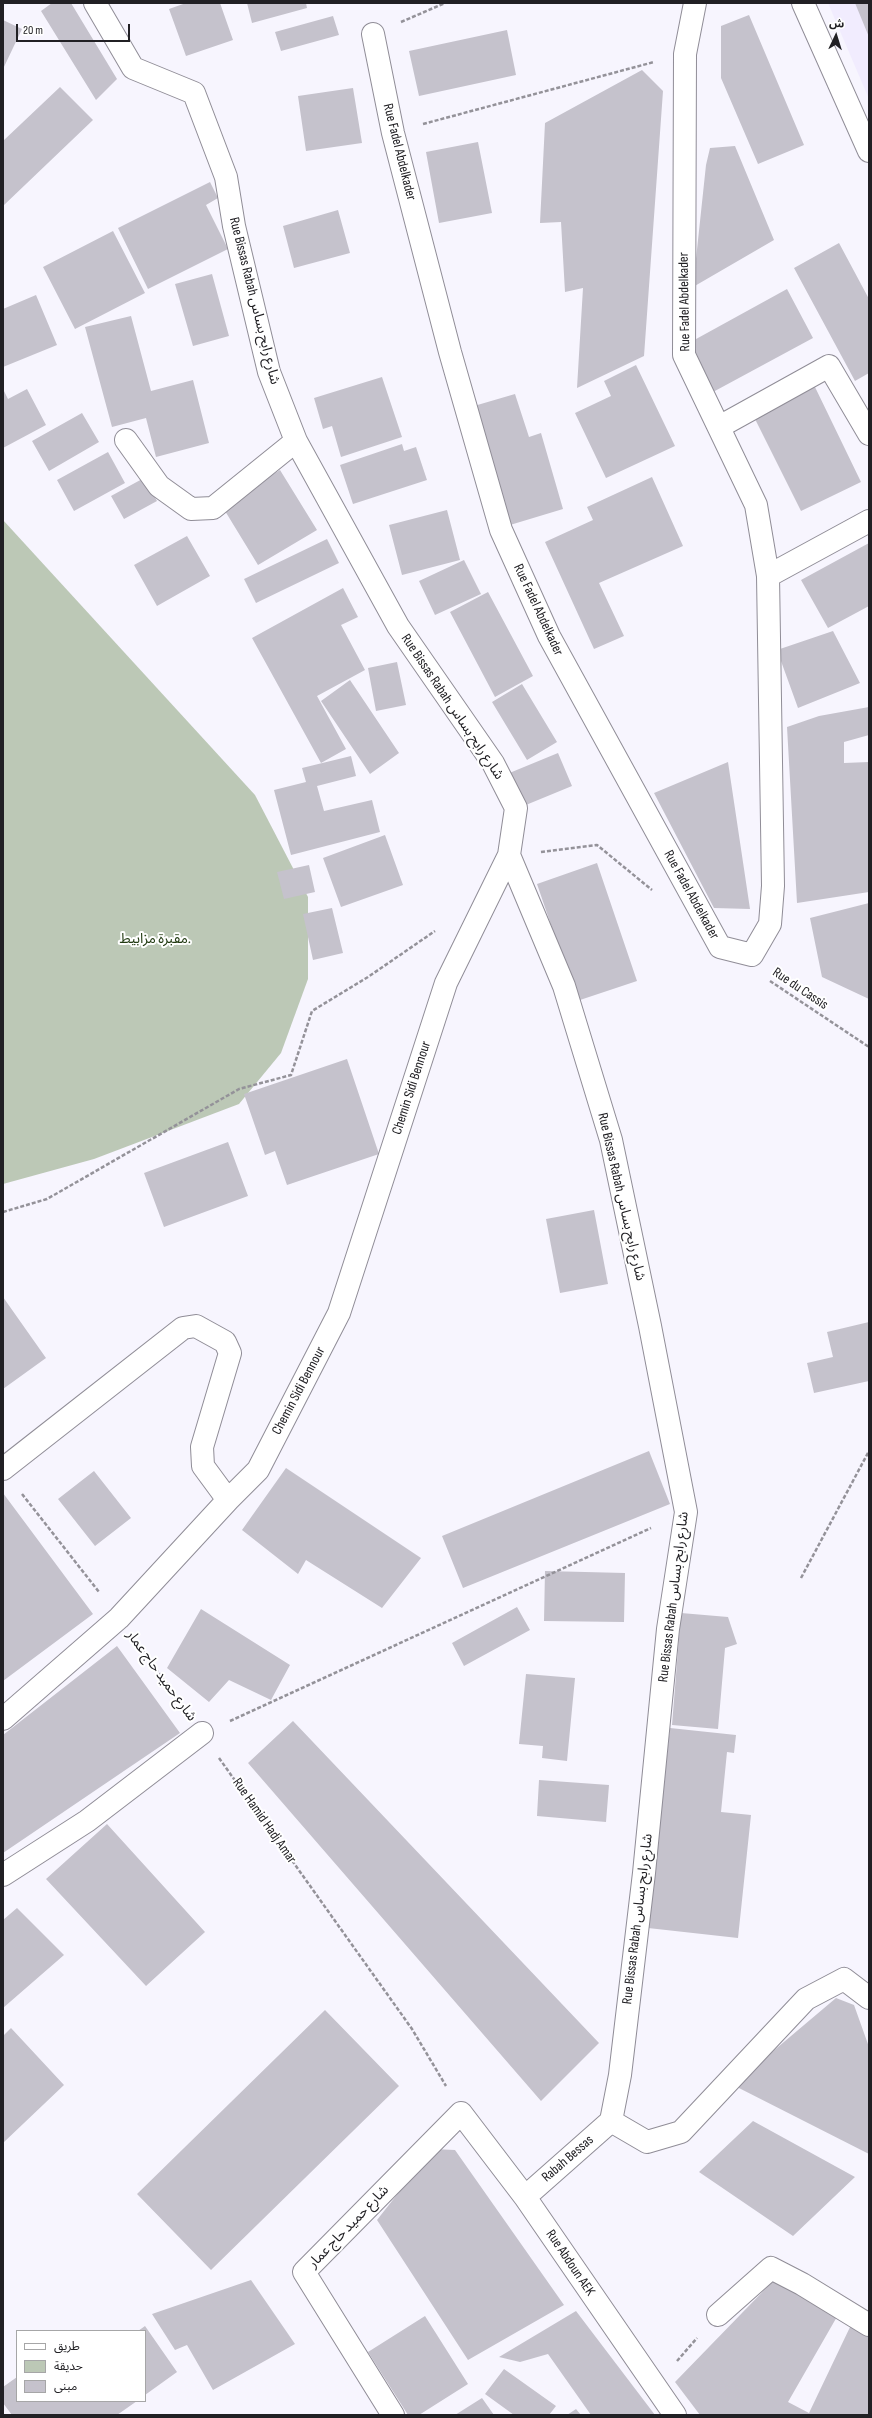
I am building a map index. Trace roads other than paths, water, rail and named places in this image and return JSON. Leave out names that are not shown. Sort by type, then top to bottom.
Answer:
[{"type":"street","name":"Rue Bissas Rabah شارع رابح بساس","points":[[95,3],[133,68],[194,93],[226,177],[234,226],[269,372],[296,441],[398,626],[493,763],[516,808],[509,855],[564,986],[611,1140],[686,1512],[668,1629],[644,1873],[620,2075],[611,2121]]},
{"type":"street","name":"Rue Fadel Abdelkader","points":[[373,34],[393,133],[450,352],[501,530],[549,636],[720,947],[752,955],[770,924],[773,886],[768,576],[756,505],[684,355],[685,54],[695,3]]},
{"type":"street","points":[[803,3],[869,151]]},
{"type":"street","points":[[719,427],[829,366],[869,434]]},
{"type":"street","points":[[126,440],[159,486],[190,509],[213,508],[296,441]]},
{"type":"street","points":[[768,576],[869,521]]},
{"type":"street","name":"Chemin Sidi Bennour","points":[[3,1720],[119,1618],[228,1500],[258,1470],[339,1313],[446,982],[509,855]]},
{"type":"street","points":[[3,1469],[183,1328],[196,1326],[225,1342],[230,1353],[202,1447],[203,1466],[228,1500]]},
{"type":"street","points":[[3,1875],[87,1821],[202,1733]]},
{"type":"street","points":[[611,2121],[647,2142],[681,2132],[806,1999],[844,1979],[869,1998]]},
{"type":"street","name":"Rue Abdoun AEK","points":[[461,2112],[525,2197],[654,2387],[675,2415]]},
{"type":"street","name":"شارع حميد حاج عمار","points":[[393,2415],[304,2272],[461,2112]]},
{"type":"street","name":"Rabah Bessas","points":[[525,2197],[611,2121]]},
{"type":"street","points":[[718,2315],[772,2268],[802,2284],[869,2325]]},
{"type":"park label","name":"مقبرة مزابيط.","points":[[155,939]]}]
